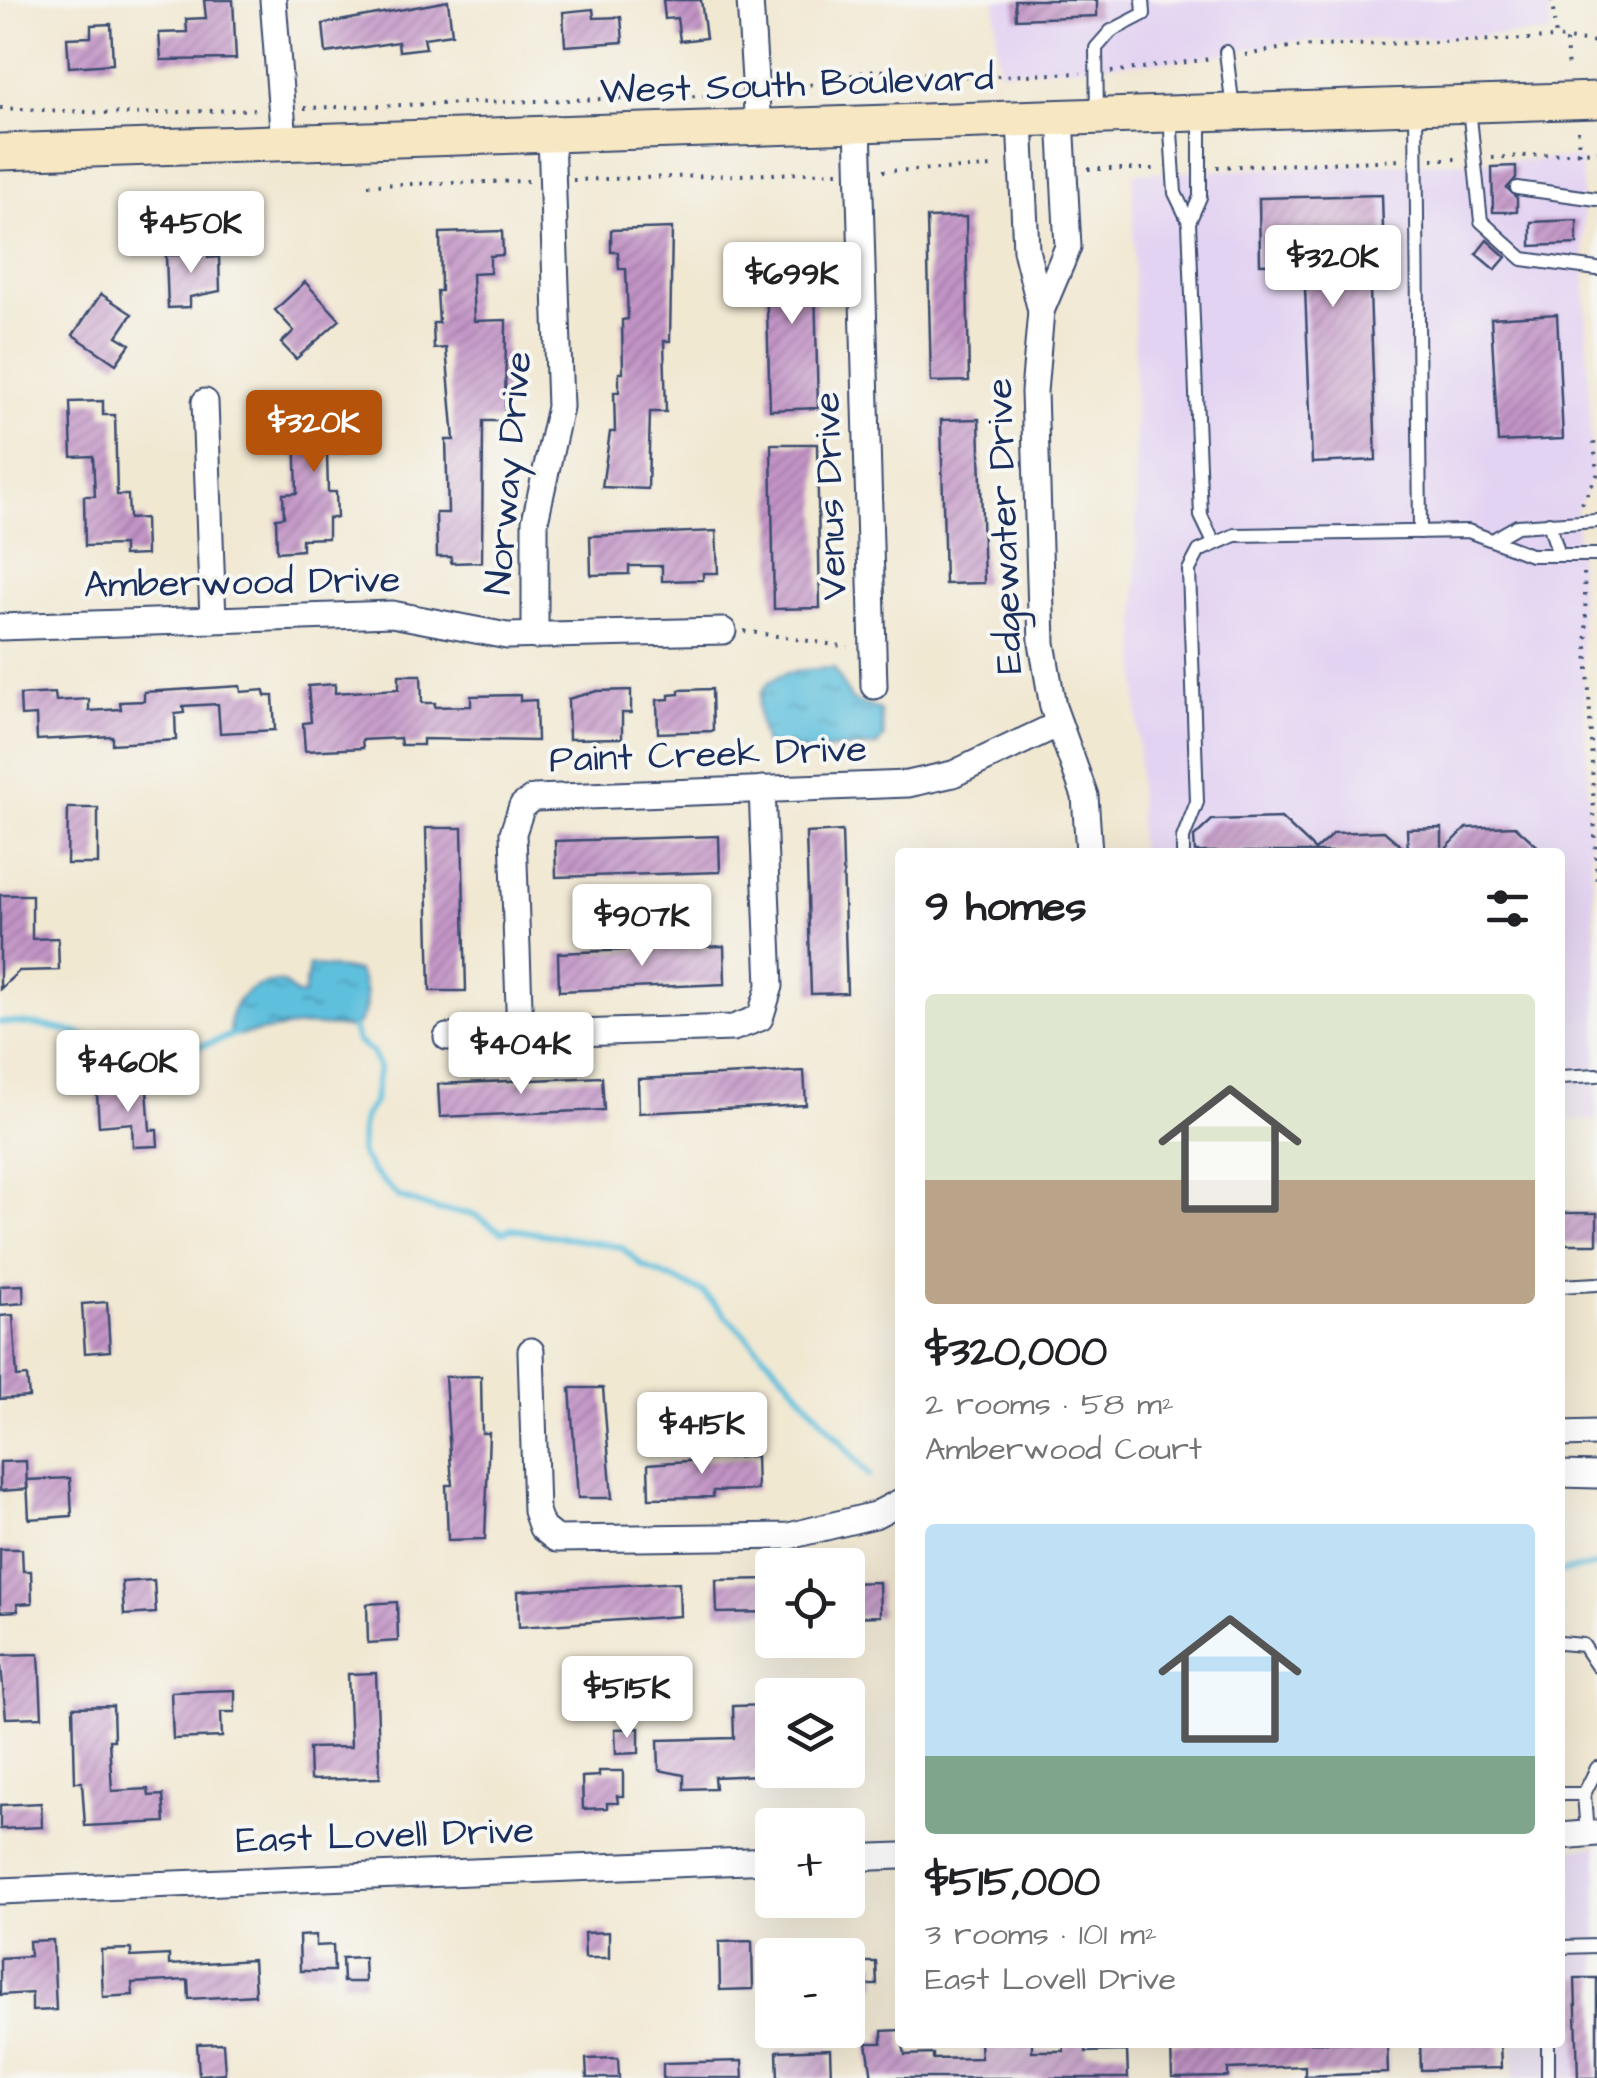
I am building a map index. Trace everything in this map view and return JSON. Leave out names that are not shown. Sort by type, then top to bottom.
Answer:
[{"type":"street","points":[[273,0],[284,142]]},
{"type":"street","points":[[750,0],[758,128]]},
{"type":"street","name":"West South Boulevard","points":[[0,152],[1597,100]]},
{"type":"street","name":"Edgewater Drive","points":[[1062,118],[1068,247],[1041,311],[1034,392],[1042,643],[1059,724],[1081,779],[1089,848]]},
{"type":"street","name":"Edgewater Drive","points":[[1020,119],[1026,250],[1041,311]]},
{"type":"street","name":"Venus Drive","points":[[858,124],[874,686]]},
{"type":"street","name":"Norway Drive","points":[[536,636],[535,521],[560,406],[552,136]]},
{"type":"street","points":[[205,402],[214,620]]},
{"type":"street","name":"Amberwood Drive","points":[[0,626],[404,614],[481,632],[536,636],[723,632]]},
{"type":"street","name":"Paint Creek Drive","points":[[520,1035],[512,833],[522,806],[549,795],[934,780],[1059,724]]},
{"type":"street","points":[[447,1038],[733,1028],[760,1018],[770,986],[762,789]]},
{"type":"street","points":[[531,1351],[536,1511],[542,1528],[556,1539],[789,1536],[875,1515],[895,1505]]},
{"type":"street","points":[[1565,1434],[1597,1433]]},
{"type":"street","points":[[1565,1474],[1597,1475]]},
{"type":"street","points":[[1565,1836],[1592,1834]]},
{"type":"street","points":[[865,1857],[895,1856]]},
{"type":"street","name":"East Lovell Drive","points":[[0,1891],[755,1861]]},
{"type":"lane","points":[[1097,116],[1096,48],[1111,31],[1144,14],[1143,0]]},
{"type":"lane","points":[[1213,541],[1201,516],[1189,222],[1175,193],[1173,169],[1233,54]]},
{"type":"lane","points":[[1469,105],[1474,190],[1481,220],[1523,258],[1597,269]]},
{"type":"lane","points":[[1416,107],[1420,532]]},
{"type":"lane","points":[[1189,222],[1200,198],[1201,113]]},
{"type":"lane","points":[[1516,188],[1597,198]]},
{"type":"lane","points":[[1474,190],[1492,190]]},
{"type":"lane","points":[[1549,522],[1559,555]]},
{"type":"lane","points":[[1496,538],[1516,526],[1597,522]]},
{"type":"lane","points":[[1184,848],[1183,838],[1197,802],[1188,570],[1198,551],[1213,541],[1235,535],[1468,531],[1496,538],[1531,555],[1597,556]]},
{"type":"lane","points":[[1565,1077],[1597,1075]]},
{"type":"lane","points":[[1565,1286],[1597,1284]]},
{"type":"lane","points":[[1565,1643],[1583,1645],[1597,1666]]},
{"type":"lane","points":[[1592,1834],[1584,1794],[1597,1768]]},
{"type":"lane","points":[[1565,1794],[1584,1794]]},
{"type":"lane","points":[[1565,1947],[1597,1946]]},
{"type":"lane","points":[[1548,2048],[1548,2078]]},
{"type":"path","points":[[1552,0],[1556,38]]},
{"type":"path","points":[[1233,54],[1290,47],[1556,38],[1566,42],[1597,42]]},
{"type":"path","points":[[1566,42],[1568,66]]},
{"type":"path","points":[[1112,72],[1178,67],[1211,59]]},
{"type":"path","points":[[780,91],[874,70],[972,77],[1076,73]]},
{"type":"path","points":[[304,108],[734,96]]},
{"type":"path","points":[[0,108],[132,114],[258,109]]},
{"type":"path","points":[[1579,154],[1580,137]]},
{"type":"path","points":[[1202,168],[1597,152]]},
{"type":"path","points":[[875,171],[1010,166]]},
{"type":"path","points":[[1077,168],[1173,169]]},
{"type":"path","points":[[569,180],[844,172]]},
{"type":"path","points":[[368,185],[538,181]]},
{"type":"path","points":[[1581,512],[1597,475],[1594,441]]},
{"type":"path","points":[[1584,566],[1597,884]]},
{"type":"path","points":[[723,632],[738,630],[804,644],[873,647]]},
{"type":"shaded area","points":[[995,0],[1547,0],[1551,33],[1289,42],[1187,60],[999,71]]},
{"type":"shaded area","points":[[1581,158],[1592,477],[1576,512],[1597,982],[1597,1120],[1565,1121],[1565,848],[1139,848],[1133,173]]},
{"type":"shaded area","points":[[1597,1847],[1597,2078],[1514,2078],[1513,2048],[1565,2048],[1565,1848]]},
{"type":"water","points":[[834,668],[852,700],[880,710],[884,737],[877,746],[789,752],[765,744],[759,704],[762,691],[770,682],[796,671]]},
{"type":"water","points":[[309,965],[357,971],[366,1001],[354,1028],[306,1025],[231,1036],[232,1013],[242,996],[260,986],[282,982],[297,995],[304,995]]},
{"type":"building","points":[[204,0],[233,0],[236,59],[161,60],[159,33],[187,32],[186,19],[206,18]]},
{"type":"building","points":[[663,0],[701,0],[706,38],[680,41],[677,18],[665,19]]},
{"type":"building","points":[[1015,0],[1097,0],[1097,16],[1016,19]]},
{"type":"building","points":[[448,1],[452,34],[424,38],[426,48],[399,51],[398,42],[326,53],[323,24]]},
{"type":"building","points":[[593,9],[594,18],[621,17],[623,42],[565,46],[563,12]]},
{"type":"building","points":[[111,24],[113,64],[69,67],[67,38],[91,37],[91,25]]},
{"type":"building","points":[[1516,166],[1516,178],[1507,188],[1517,198],[1517,212],[1493,212],[1492,167]]},
{"type":"building","points":[[1382,195],[1384,262],[1369,262],[1376,460],[1312,463],[1304,263],[1260,264],[1259,198]]},
{"type":"building","points":[[966,217],[969,381],[931,382],[927,218]]},
{"type":"building","points":[[1577,220],[1577,244],[1531,246],[1531,222]]},
{"type":"building","points":[[672,228],[670,341],[664,341],[666,412],[650,412],[648,489],[602,487],[610,432],[615,432],[614,392],[619,392],[619,373],[623,373],[622,320],[628,319],[626,269],[619,269],[618,252],[611,252],[611,230]]},
{"type":"building","points":[[502,231],[503,255],[490,256],[490,273],[472,274],[474,321],[506,320],[505,421],[483,421],[482,562],[451,563],[451,557],[437,557],[436,513],[448,513],[446,440],[454,440],[446,348],[434,349],[433,323],[439,323],[437,291],[441,291],[440,233]]},
{"type":"building","points":[[1487,240],[1506,257],[1495,270],[1476,254]]},
{"type":"building","points":[[814,245],[818,408],[770,410],[765,246]]},
{"type":"building","points":[[208,246],[208,258],[219,257],[220,291],[190,297],[190,307],[168,308],[166,255],[180,255],[180,247]]},
{"type":"building","points":[[305,282],[340,320],[296,359],[281,343],[294,331],[275,310]]},
{"type":"building","points":[[101,294],[132,314],[117,336],[130,344],[116,364],[73,335]]},
{"type":"building","points":[[1557,314],[1563,439],[1498,442],[1491,318]]},
{"type":"building","points":[[343,398],[343,410],[349,410],[350,452],[327,453],[328,492],[336,492],[337,518],[328,518],[328,538],[302,539],[302,550],[277,552],[276,518],[284,517],[283,494],[297,493],[295,430],[304,430],[303,411],[311,411],[311,399]]},
{"type":"building","points":[[103,401],[103,415],[115,415],[117,495],[128,495],[129,519],[145,518],[146,555],[123,556],[123,545],[85,546],[84,496],[95,496],[93,456],[72,457],[70,402]]},
{"type":"building","points":[[979,419],[984,583],[945,584],[941,420]]},
{"type":"building","points":[[771,444],[817,444],[820,608],[774,609]]},
{"type":"building","points":[[716,531],[718,573],[703,573],[703,580],[662,581],[662,566],[629,566],[629,574],[591,575],[590,536]]},
{"type":"building","points":[[399,675],[421,675],[422,703],[435,703],[435,707],[471,706],[471,696],[520,695],[520,701],[536,700],[537,741],[423,739],[423,745],[401,745],[400,738],[362,740],[363,748],[305,751],[303,723],[311,722],[308,686],[335,684],[335,693],[399,689]]},
{"type":"building","points":[[240,686],[241,692],[264,690],[265,696],[273,696],[275,730],[220,733],[218,704],[183,706],[184,713],[175,714],[176,740],[112,744],[112,736],[37,740],[36,715],[21,716],[20,695],[55,693],[56,701],[89,699],[89,711],[121,709],[120,702],[144,701],[144,692]]},
{"type":"building","points":[[712,689],[713,731],[658,733],[657,700],[669,699],[679,690]]},
{"type":"building","points":[[631,690],[631,713],[622,713],[622,738],[569,739],[568,699],[597,691]]},
{"type":"building","points":[[68,808],[98,808],[98,864],[67,864]]},
{"type":"building","points":[[1281,818],[1313,848],[1195,848],[1194,837],[1212,820]]},
{"type":"building","points":[[1515,826],[1540,848],[1447,848],[1466,828]]},
{"type":"building","points":[[426,828],[462,828],[466,991],[430,991]]},
{"type":"building","points":[[1442,828],[1442,848],[1408,848],[1407,829]]},
{"type":"building","points":[[842,831],[847,993],[811,994],[806,833]]},
{"type":"building","points":[[1384,831],[1403,848],[1317,848],[1334,833]]},
{"type":"building","points":[[719,836],[720,872],[556,877],[555,841]]},
{"type":"building","points":[[0,895],[32,895],[32,939],[58,938],[59,970],[19,971],[0,989]]},
{"type":"building","points":[[724,946],[725,984],[559,991],[558,953]]},
{"type":"building","points":[[804,1071],[806,1105],[639,1113],[638,1079]]},
{"type":"building","points":[[602,1077],[604,1110],[440,1117],[438,1084]]},
{"type":"building","points":[[147,1090],[150,1130],[157,1130],[158,1146],[133,1147],[132,1123],[99,1126],[97,1094]]},
{"type":"building","points":[[1565,1213],[1597,1213],[1597,1244],[1565,1244]]},
{"type":"building","points":[[23,1285],[24,1303],[0,1305],[0,1286]]},
{"type":"building","points":[[107,1302],[110,1351],[85,1353],[82,1304]]},
{"type":"building","points":[[13,1315],[17,1377],[27,1376],[29,1397],[0,1399],[0,1316]]},
{"type":"building","points":[[481,1376],[482,1433],[489,1433],[485,1539],[448,1540],[446,1485],[452,1485],[445,1377]]},
{"type":"building","points":[[570,1388],[603,1388],[612,1498],[578,1498]]},
{"type":"building","points":[[756,1456],[757,1490],[713,1491],[713,1497],[649,1498],[648,1464]]},
{"type":"building","points":[[26,1461],[27,1489],[0,1491],[0,1462]]},
{"type":"building","points":[[70,1478],[72,1516],[29,1519],[27,1480]]},
{"type":"building","points":[[0,1549],[22,1549],[23,1571],[31,1571],[32,1603],[17,1604],[18,1611],[0,1612]]},
{"type":"building","points":[[755,1579],[755,1612],[717,1613],[716,1580]]},
{"type":"building","points":[[154,1580],[156,1613],[124,1615],[122,1582]]},
{"type":"building","points":[[679,1582],[680,1616],[519,1627],[518,1591]]},
{"type":"building","points":[[865,1582],[879,1582],[880,1616],[865,1616]]},
{"type":"building","points":[[397,1602],[398,1641],[368,1643],[367,1604]]},
{"type":"building","points":[[39,1654],[42,1717],[6,1718],[0,1655]]},
{"type":"building","points":[[376,1673],[380,1778],[310,1780],[309,1748],[351,1747],[348,1674]]},
{"type":"building","points":[[235,1690],[235,1712],[221,1712],[222,1737],[173,1739],[171,1692]]},
{"type":"building","points":[[755,1705],[755,1775],[714,1777],[715,1788],[684,1789],[684,1775],[659,1770],[658,1740],[734,1738],[733,1706]]},
{"type":"building","points":[[113,1706],[114,1740],[109,1740],[112,1791],[148,1789],[149,1796],[163,1795],[165,1822],[85,1826],[82,1782],[75,1782],[73,1707]]},
{"type":"building","points":[[639,1728],[639,1753],[616,1754],[615,1729]]},
{"type":"building","points":[[599,1771],[623,1771],[623,1796],[617,1796],[618,1803],[607,1803],[607,1808],[583,1809],[582,1777],[599,1776]]},
{"type":"building","points":[[41,1803],[42,1827],[0,1829],[0,1805]]},
{"type":"building","points":[[609,1932],[609,1958],[585,1958],[584,1933]]},
{"type":"building","points":[[316,1935],[316,1946],[333,1945],[334,1971],[300,1971],[299,1936]]},
{"type":"building","points":[[53,1940],[56,2010],[32,2011],[32,1993],[0,1995],[0,1958],[30,1956],[29,1941]]},
{"type":"building","points":[[752,1941],[753,1989],[720,1990],[719,1942]]},
{"type":"building","points":[[131,1949],[131,1957],[169,1955],[169,1965],[253,1960],[255,1995],[189,1999],[188,1980],[132,1983],[133,1995],[103,1997],[101,1950]]},
{"type":"building","points":[[364,1957],[365,1982],[343,1982],[342,1958]]},
{"type":"building","points":[[865,1962],[876,1962],[877,1985],[865,1985]]},
{"type":"building","points":[[1575,1978],[1597,1978],[1597,2078],[1578,2078]]},
{"type":"building","points":[[895,2030],[895,2048],[904,2048],[905,2055],[933,2054],[933,2059],[981,2058],[980,2048],[1127,2051],[1128,2078],[872,2078],[867,2043],[882,2043],[882,2031]]},
{"type":"building","points":[[223,2043],[225,2073],[199,2075],[197,2044]]},
{"type":"building","points":[[1171,2048],[1387,2048],[1388,2073],[1305,2076],[1305,2066],[1228,2069],[1228,2077],[1172,2078]]},
{"type":"building","points":[[1420,2048],[1500,2048],[1501,2068],[1421,2070]]},
{"type":"building","points":[[830,2049],[831,2078],[778,2078],[777,2051]]},
{"type":"building","points":[[618,2058],[619,2078],[587,2078],[586,2059]]},
{"type":"building","points":[[742,2061],[743,2078],[663,2078],[663,2063]]},
{"type":"waterway","points":[[351,1021],[357,1041],[372,1052],[379,1068],[374,1102],[363,1118],[360,1152],[371,1170],[399,1197],[437,1210],[473,1214],[502,1232],[512,1229],[621,1247],[643,1266],[703,1292],[788,1379],[869,1475]]},
{"type":"waterway","points":[[0,1022],[57,1028],[81,1034],[111,1050],[143,1054],[193,1048],[238,1032]]},
{"type":"waterway","points":[[1565,1571],[1597,1565]]}]
